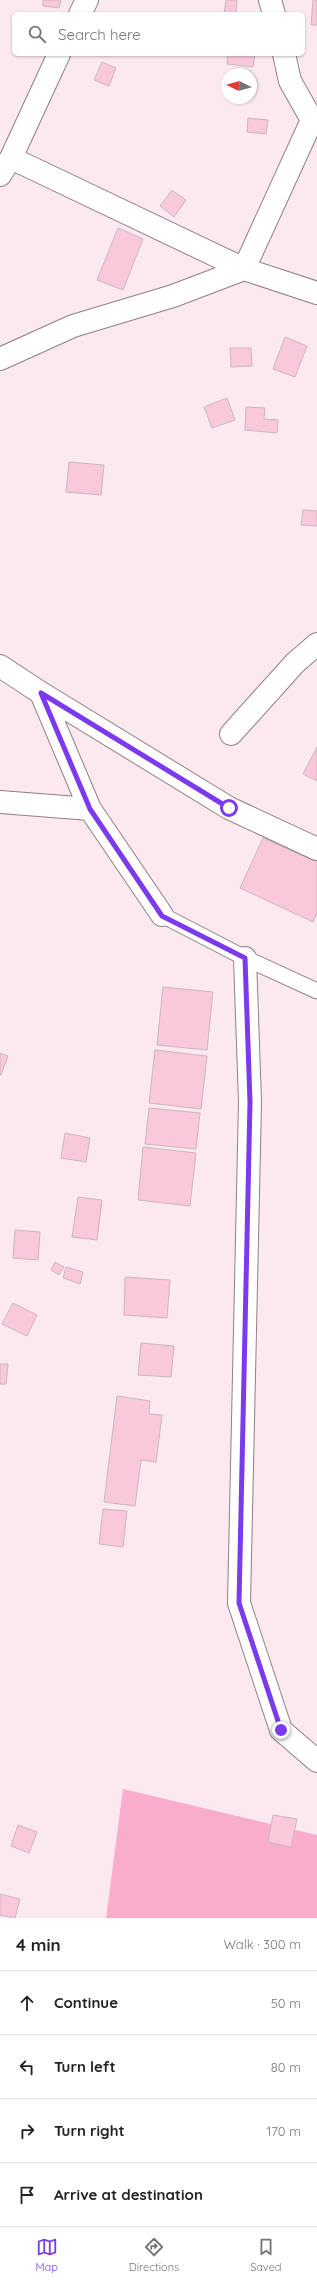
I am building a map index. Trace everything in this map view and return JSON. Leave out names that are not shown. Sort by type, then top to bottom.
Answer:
[{"type":"street","points":[[81,12],[87,0]]},
{"type":"street","points":[[270,0],[273,12]]},
{"type":"street","points":[[58,56],[5,166],[244,269],[317,293]]},
{"type":"street","points":[[0,359],[73,326],[173,296],[244,269],[312,120],[290,81],[284,56]]},
{"type":"street","points":[[231,734],[295,663],[317,644]]},
{"type":"street","points":[[0,666],[41,693],[229,808],[317,849]]},
{"type":"street","points":[[41,693],[90,809],[162,916]]},
{"type":"street","points":[[0,802],[90,809]]},
{"type":"street","points":[[245,958],[250,1102],[239,1603],[281,1730],[317,1761]]},
{"type":"lane","points":[[162,916],[245,958],[317,991]]},
{"type":"shaded area","points":[[123,1789],[317,1835],[317,1918],[106,1918]]},
{"type":"building","points":[[43,0],[61,0],[59,8],[43,6]]},
{"type":"building","points":[[226,0],[237,0],[236,12],[224,12]]},
{"type":"building","points":[[313,0],[317,0],[317,25],[311,25]]},
{"type":"building","points":[[228,56],[255,56],[253,67],[227,64]]},
{"type":"building","points":[[102,62],[116,68],[109,86],[94,80]]},
{"type":"building","points":[[248,118],[268,120],[266,134],[247,132]]},
{"type":"building","points":[[172,190],[186,200],[174,217],[160,206]]},
{"type":"building","points":[[118,228],[143,239],[123,290],[97,280]]},
{"type":"building","points":[[285,337],[307,346],[295,377],[273,369]]},
{"type":"building","points":[[230,348],[251,348],[252,366],[231,367]]},
{"type":"building","points":[[227,398],[235,420],[212,428],[204,407]]},
{"type":"building","points":[[246,407],[265,408],[264,419],[278,420],[277,433],[245,430]]},
{"type":"building","points":[[69,462],[104,465],[101,495],[66,492]]},
{"type":"building","points":[[303,510],[317,511],[317,526],[301,525]]},
{"type":"building","points":[[317,747],[317,781],[303,774]]},
{"type":"building","points":[[263,838],[317,862],[317,913],[313,922],[240,888]]},
{"type":"building","points":[[163,987],[213,992],[207,1050],[157,1045]]},
{"type":"building","points":[[155,1050],[207,1056],[201,1109],[149,1103]]},
{"type":"building","points":[[0,1053],[8,1056],[1,1075],[0,1075]]},
{"type":"building","points":[[149,1108],[200,1113],[196,1149],[145,1144]]},
{"type":"building","points":[[65,1133],[90,1138],[86,1162],[61,1158]]},
{"type":"building","points":[[143,1147],[196,1153],[190,1206],[138,1200]]},
{"type":"building","points":[[78,1197],[102,1200],[97,1240],[72,1237]]},
{"type":"building","points":[[15,1230],[40,1232],[38,1260],[13,1258]]},
{"type":"building","points":[[55,1262],[64,1267],[59,1275],[51,1270]]},
{"type":"building","points":[[66,1267],[83,1272],[80,1284],[63,1278]]},
{"type":"building","points":[[125,1277],[170,1280],[167,1318],[124,1315]]},
{"type":"building","points":[[13,1303],[37,1315],[27,1336],[2,1324]]},
{"type":"building","points":[[141,1343],[174,1346],[171,1377],[138,1375]]},
{"type":"building","points":[[0,1364],[8,1364],[6,1384],[0,1384]]},
{"type":"building","points":[[117,1396],[150,1401],[149,1414],[162,1415],[156,1462],[141,1460],[135,1506],[104,1502]]},
{"type":"building","points":[[103,1509],[127,1511],[123,1547],[99,1544]]},
{"type":"building","points":[[273,1815],[297,1819],[291,1847],[268,1842]]},
{"type":"building","points":[[18,1825],[37,1832],[29,1853],[11,1846]]},
{"type":"building","points":[[0,1894],[20,1899],[15,1918],[0,1915]]},
{"type":"route","points":[[229,808],[41,693],[90,809],[162,916],[245,958],[250,1102],[239,1603],[281,1730]]}]
